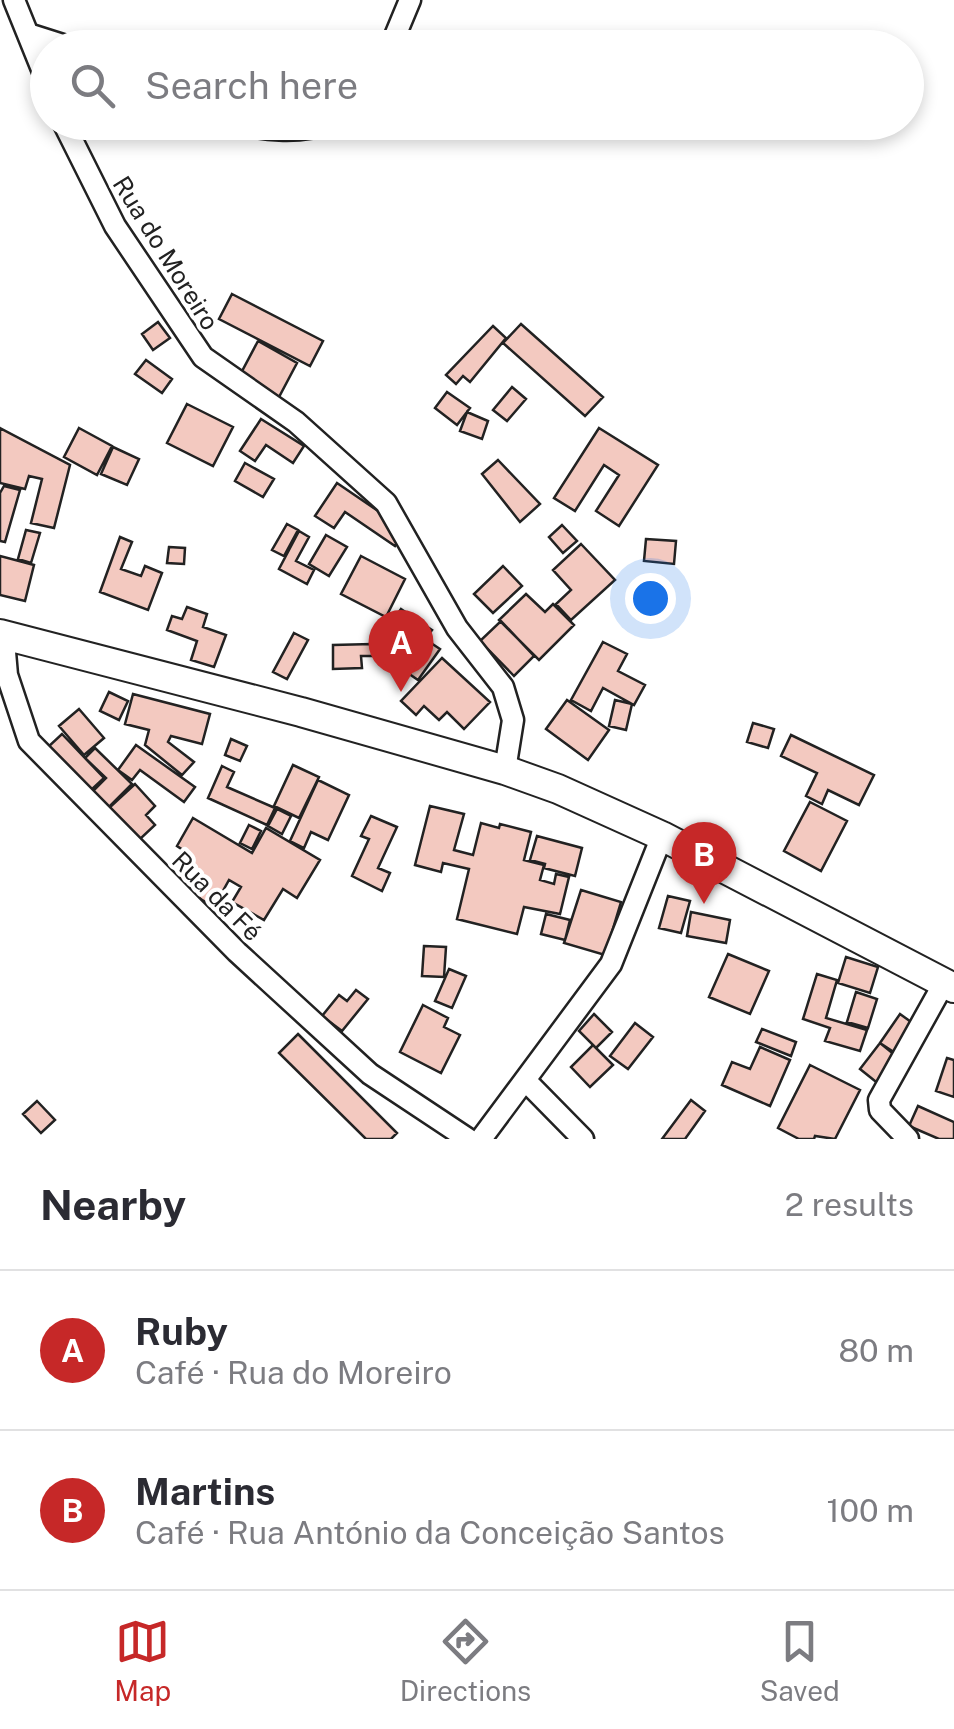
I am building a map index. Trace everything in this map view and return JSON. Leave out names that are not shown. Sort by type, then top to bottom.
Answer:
[{"type":"main road","points":[[4,635],[505,770],[558,789],[662,836],[949,985]]},
{"type":"street","points":[[14,0],[30,39]]},
{"type":"street","points":[[398,30],[410,0]]},
{"type":"street","name":"Rua do Moreiro","points":[[69,140],[115,226],[202,356],[296,422],[386,503],[438,598],[503,687],[513,720],[505,770]]},
{"type":"street","name":"Rua da Fé","points":[[4,635],[7,674],[29,741],[238,952],[370,1074],[468,1139]]},
{"type":"street","points":[[481,1139],[611,964],[662,836]]},
{"type":"street","points":[[908,1139],[880,1110],[879,1100],[949,985]]},
{"type":"street","points":[[525,1080],[583,1139]]},
{"type":"building","points":[[232,294],[323,341],[310,366],[219,319]]},
{"type":"building","points":[[158,322],[170,338],[153,350],[142,334]]},
{"type":"building","points":[[521,324],[603,397],[585,416],[503,343]]},
{"type":"building","points":[[493,326],[506,338],[470,382],[463,376],[456,384],[446,375]]},
{"type":"building","points":[[258,341],[297,363],[279,397],[240,375]]},
{"type":"building","points":[[146,360],[172,379],[162,393],[135,374]]},
{"type":"building","points":[[512,387],[526,399],[507,421],[493,410]]},
{"type":"building","points":[[447,392],[470,408],[457,425],[435,408]]},
{"type":"building","points":[[187,404],[233,427],[213,466],[167,443]]},
{"type":"building","points":[[467,412],[488,421],[482,439],[460,431]]},
{"type":"building","points":[[261,419],[304,446],[293,463],[266,445],[255,461],[240,451]]},
{"type":"building","points":[[0,428],[70,465],[54,528],[31,523],[42,479],[29,476],[25,489],[0,483]]},
{"type":"building","points":[[79,428],[112,446],[97,475],[64,457]]},
{"type":"building","points":[[599,428],[658,465],[619,526],[596,511],[619,475],[604,465],[575,511],[554,498]]},
{"type":"building","points":[[113,447],[139,459],[127,485],[101,474]]},
{"type":"building","points":[[498,460],[540,504],[520,522],[482,474]]},
{"type":"building","points":[[245,463],[274,479],[263,497],[235,481]]},
{"type":"building","points":[[337,483],[406,530],[395,546],[345,512],[334,528],[315,516]]},
{"type":"building","points":[[4,486],[20,490],[5,542],[0,541],[0,493]]},
{"type":"building","points":[[287,524],[298,530],[284,556],[272,550]]},
{"type":"building","points":[[562,525],[577,541],[563,553],[549,537]]},
{"type":"building","points":[[26,530],[40,533],[31,563],[18,559]]},
{"type":"building","points":[[299,531],[309,537],[296,561],[314,570],[307,584],[279,569]]},
{"type":"building","points":[[326,535],[347,547],[329,576],[309,564]]},
{"type":"building","points":[[120,537],[132,542],[121,569],[141,576],[145,566],[162,573],[148,610],[100,592]]},
{"type":"building","points":[[646,539],[676,541],[674,564],[644,561]]},
{"type":"building","points":[[581,544],[615,580],[571,620],[556,604],[571,590],[553,570]]},
{"type":"building","points":[[169,547],[185,548],[184,564],[167,563]]},
{"type":"building","points":[[0,556],[34,565],[25,601],[0,595]]},
{"type":"building","points":[[361,556],[405,579],[386,617],[341,594]]},
{"type":"building","points":[[503,566],[522,586],[493,613],[474,594]]},
{"type":"building","points":[[526,594],[545,612],[553,604],[574,625],[539,660],[499,620]]},
{"type":"building","points":[[187,607],[207,614],[203,627],[226,635],[214,667],[191,660],[197,641],[167,630],[172,616],[182,619]]},
{"type":"building","points":[[401,609],[432,630],[425,639],[440,649],[418,680],[373,649]]},
{"type":"building","points":[[501,621],[534,656],[514,676],[480,641]]},
{"type":"building","points":[[294,633],[308,640],[287,679],[273,672]]},
{"type":"building","points":[[603,642],[627,654],[618,671],[645,685],[634,705],[603,688],[591,711],[571,700]]},
{"type":"building","points":[[372,644],[373,656],[361,656],[362,668],[333,669],[333,645]]},
{"type":"building","points":[[442,658],[490,702],[464,729],[447,712],[439,720],[424,706],[416,715],[401,701]]},
{"type":"building","points":[[109,692],[128,701],[119,720],[100,711]]},
{"type":"building","points":[[133,694],[210,714],[202,744],[171,736],[168,742],[194,762],[182,775],[145,745],[149,730],[125,724]]},
{"type":"building","points":[[567,700],[609,730],[588,760],[546,729]]},
{"type":"building","points":[[615,700],[632,704],[626,730],[609,726]]},
{"type":"building","points":[[79,709],[104,738],[84,755],[59,726]]},
{"type":"building","points":[[753,723],[774,729],[768,748],[747,742]]},
{"type":"building","points":[[62,734],[104,778],[90,791],[48,747]]},
{"type":"building","points":[[791,735],[874,775],[859,805],[828,790],[822,804],[806,796],[817,773],[781,756]]},
{"type":"building","points":[[231,739],[247,746],[240,761],[225,755]]},
{"type":"building","points":[[136,745],[195,787],[184,802],[140,770],[132,780],[118,770]]},
{"type":"building","points":[[95,748],[132,784],[107,809],[91,793],[106,778],[85,758]]},
{"type":"building","points":[[293,765],[319,777],[299,818],[274,806]]},
{"type":"building","points":[[222,766],[234,772],[227,787],[275,808],[267,825],[208,798]]},
{"type":"building","points":[[318,780],[349,795],[328,840],[311,832],[304,848],[290,841]]},
{"type":"building","points":[[135,784],[155,806],[146,815],[155,825],[139,840],[109,808]]},
{"type":"building","points":[[810,802],[847,821],[821,871],[784,851]]},
{"type":"building","points":[[430,806],[464,814],[454,850],[473,855],[481,823],[531,832],[524,860],[544,865],[540,880],[554,884],[556,874],[569,877],[560,914],[524,907],[517,934],[457,919],[469,869],[443,863],[441,872],[415,865]]},
{"type":"building","points":[[277,809],[291,816],[282,834],[268,826]]},
{"type":"building","points":[[371,816],[397,827],[378,868],[390,873],[382,891],[352,876],[369,839],[361,836]]},
{"type":"building","points":[[193,818],[252,853],[266,828],[320,860],[297,898],[283,889],[264,920],[232,902],[241,887],[229,880],[214,907],[172,882],[189,854],[177,846]]},
{"type":"building","points":[[249,825],[261,831],[252,849],[240,843]]},
{"type":"building","points":[[537,836],[582,848],[575,876],[530,860]]},
{"type":"building","points":[[581,890],[621,902],[605,955],[564,943]]},
{"type":"building","points":[[668,896],[690,901],[681,933],[659,928]]},
{"type":"building","points":[[691,912],[730,920],[726,943],[687,936]]},
{"type":"building","points":[[546,914],[570,920],[565,940],[541,934]]},
{"type":"building","points":[[424,946],[446,947],[444,977],[422,976]]},
{"type":"building","points":[[728,954],[769,971],[750,1014],[709,997]]},
{"type":"building","points":[[846,957],[878,967],[870,993],[838,983]]},
{"type":"building","points":[[449,969],[466,976],[452,1008],[435,1001]]},
{"type":"building","points":[[817,974],[837,980],[826,1018],[867,1030],[860,1051],[825,1041],[830,1028],[803,1019]]},
{"type":"building","points":[[356,990],[368,999],[342,1031],[322,1016],[339,995],[347,1001]]},
{"type":"building","points":[[856,992],[877,999],[868,1028],[847,1022]]},
{"type":"building","points":[[423,1005],[448,1018],[444,1027],[460,1035],[441,1073],[400,1052]]},
{"type":"building","points":[[594,1014],[612,1032],[596,1048],[579,1031]]},
{"type":"building","points":[[900,1014],[925,1032],[906,1060],[880,1043]]},
{"type":"building","points":[[635,1023],[653,1037],[628,1069],[610,1056]]},
{"type":"building","points":[[762,1029],[796,1042],[791,1056],[756,1042]]},
{"type":"building","points":[[298,1034],[397,1133],[391,1139],[366,1139],[279,1053]]},
{"type":"building","points":[[880,1043],[901,1060],[880,1085],[860,1069]]},
{"type":"building","points":[[593,1045],[613,1065],[590,1087],[571,1067]]},
{"type":"building","points":[[760,1047],[790,1060],[770,1106],[722,1085],[732,1062],[750,1069]]},
{"type":"building","points":[[947,1058],[954,1060],[954,1097],[936,1091]]},
{"type":"building","points":[[810,1065],[860,1090],[835,1139],[799,1139],[778,1128]]},
{"type":"building","points":[[691,1100],[705,1111],[685,1139],[662,1139]]},
{"type":"building","points":[[37,1101],[55,1120],[41,1133],[23,1114]]},
{"type":"building","points":[[918,1106],[954,1122],[954,1139],[939,1139],[909,1126]]},
{"type":"place","name":"Ruby","points":[[401,692]]},
{"type":"place","name":"Martins","points":[[704,904]]}]
